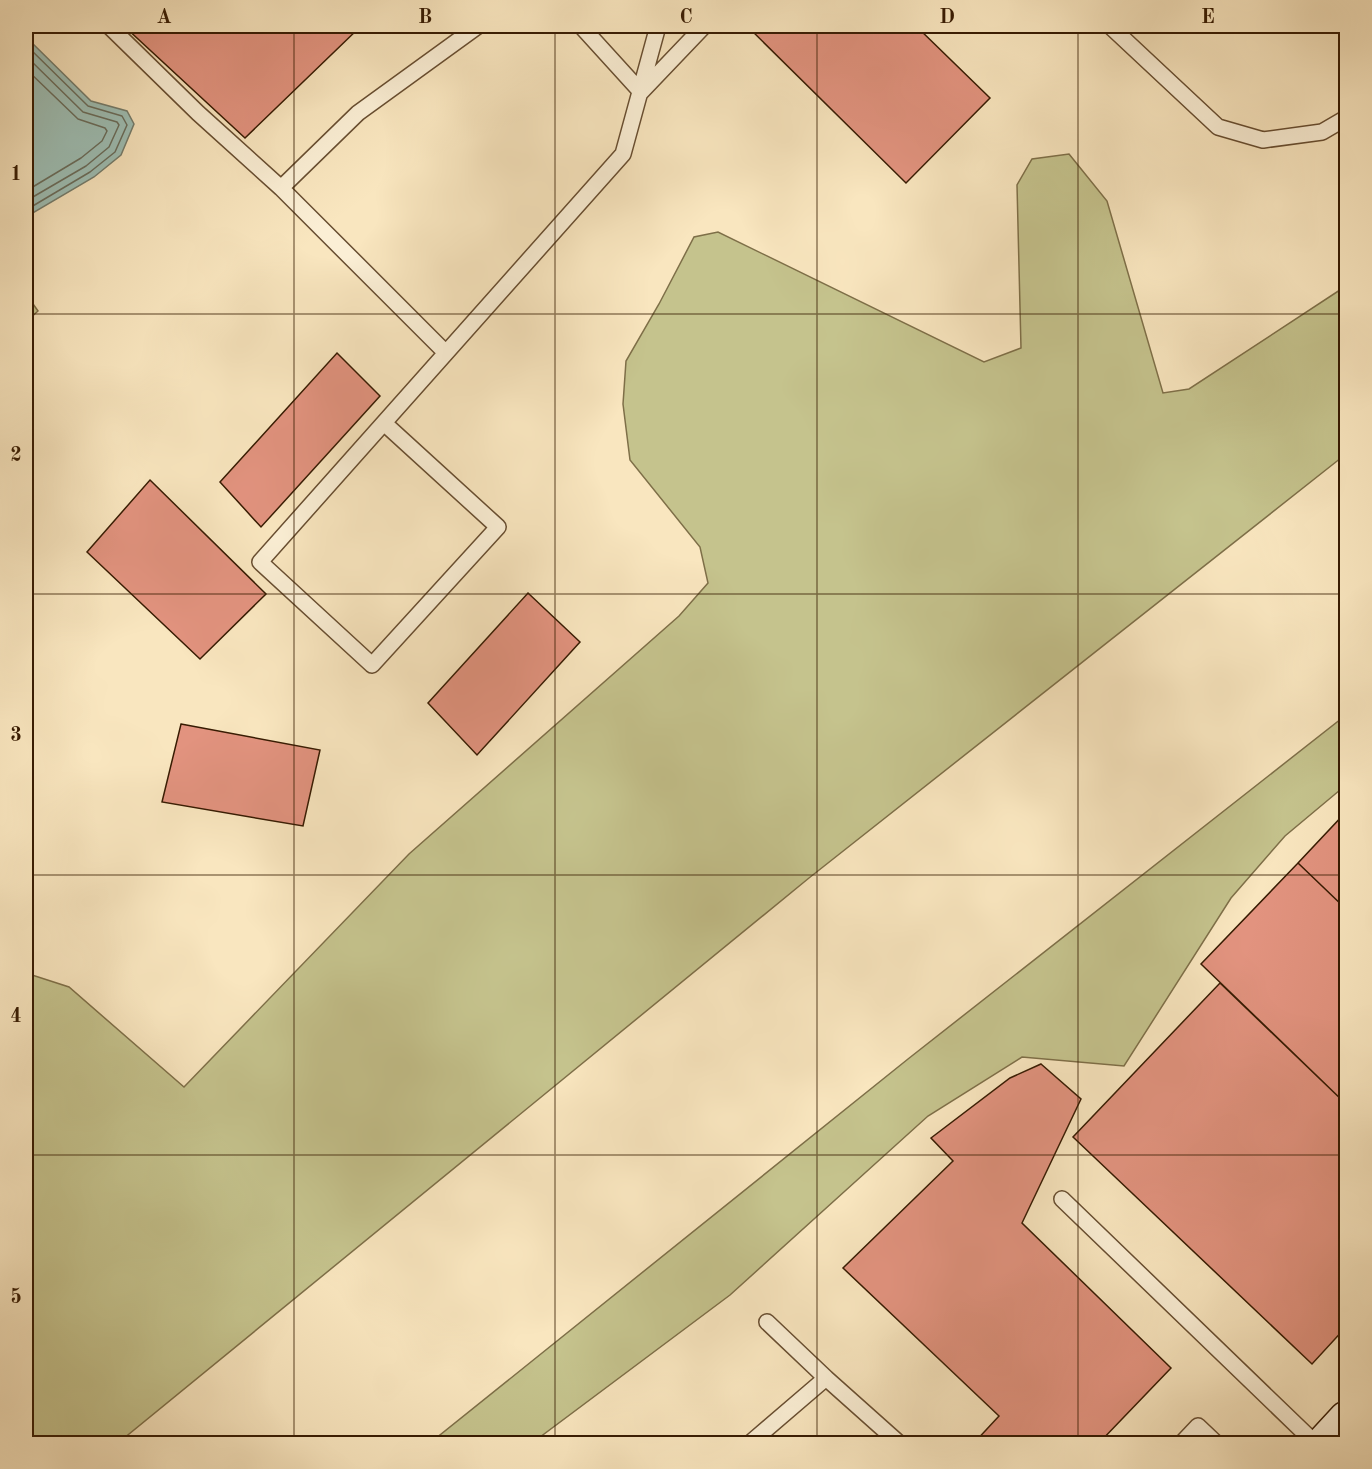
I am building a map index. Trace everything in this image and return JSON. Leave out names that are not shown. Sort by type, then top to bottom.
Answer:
[{"type":"main road","points":[[1322,1443],[1347,1418]]},
{"type":"lane","points":[[109,26],[198,113],[281,188],[446,353]]},
{"type":"lane","points":[[281,188],[358,113],[478,26]]},
{"type":"lane","points":[[581,26],[641,92]]},
{"type":"lane","points":[[384,423],[498,527],[372,665],[260,562],[623,154],[658,26]]},
{"type":"lane","points":[[641,92],[704,26]]},
{"type":"lane","points":[[1110,26],[1218,127],[1263,140],[1322,132],[1347,118]]},
{"type":"lane","points":[[1062,1199],[1316,1443]]},
{"type":"lane","points":[[767,1322],[900,1443]]},
{"type":"lane","points":[[749,1443],[826,1378]]},
{"type":"lane","points":[[1181,1443],[1198,1426],[1217,1443]]},
{"type":"shaded area","points":[[1069,154],[1107,201],[1163,393],[1189,389],[1346,286],[1346,454],[809,878],[118,1443],[26,1443],[26,973],[69,987],[184,1087],[409,854],[679,616],[708,583],[700,547],[630,460],[623,404],[626,361],[694,237],[718,232],[984,362],[1021,348],[1017,185],[1032,159]]},
{"type":"shaded area","points":[[26,294],[38,311],[26,322]]},
{"type":"shaded area","points":[[1346,715],[1346,785],[1285,836],[1231,898],[1124,1066],[1022,1057],[928,1116],[730,1295],[532,1443],[430,1443],[908,1059]]},
{"type":"water","points":[[26,37],[91,101],[127,111],[134,124],[121,155],[94,177],[26,217]]},
{"type":"building","points":[[124,26],[361,26],[245,138]]},
{"type":"building","points":[[916,26],[990,98],[906,183],[748,27]]},
{"type":"building","points":[[337,353],[380,396],[261,527],[220,482]]},
{"type":"building","points":[[150,480],[266,594],[200,659],[87,552]]},
{"type":"building","points":[[528,593],[580,642],[477,755],[428,703]]},
{"type":"building","points":[[181,724],[320,750],[303,826],[162,802]]},
{"type":"building","points":[[1346,812],[1346,909],[1298,863]]},
{"type":"building","points":[[1298,863],[1346,909],[1346,1104],[1201,964]]},
{"type":"building","points":[[1220,983],[1346,1104],[1346,1327],[1312,1364],[1073,1137]]},
{"type":"building","points":[[1041,1064],[1081,1099],[1022,1223],[1171,1368],[1098,1444],[973,1444],[999,1416],[843,1268],[953,1161],[931,1138],[1010,1078]]}]
